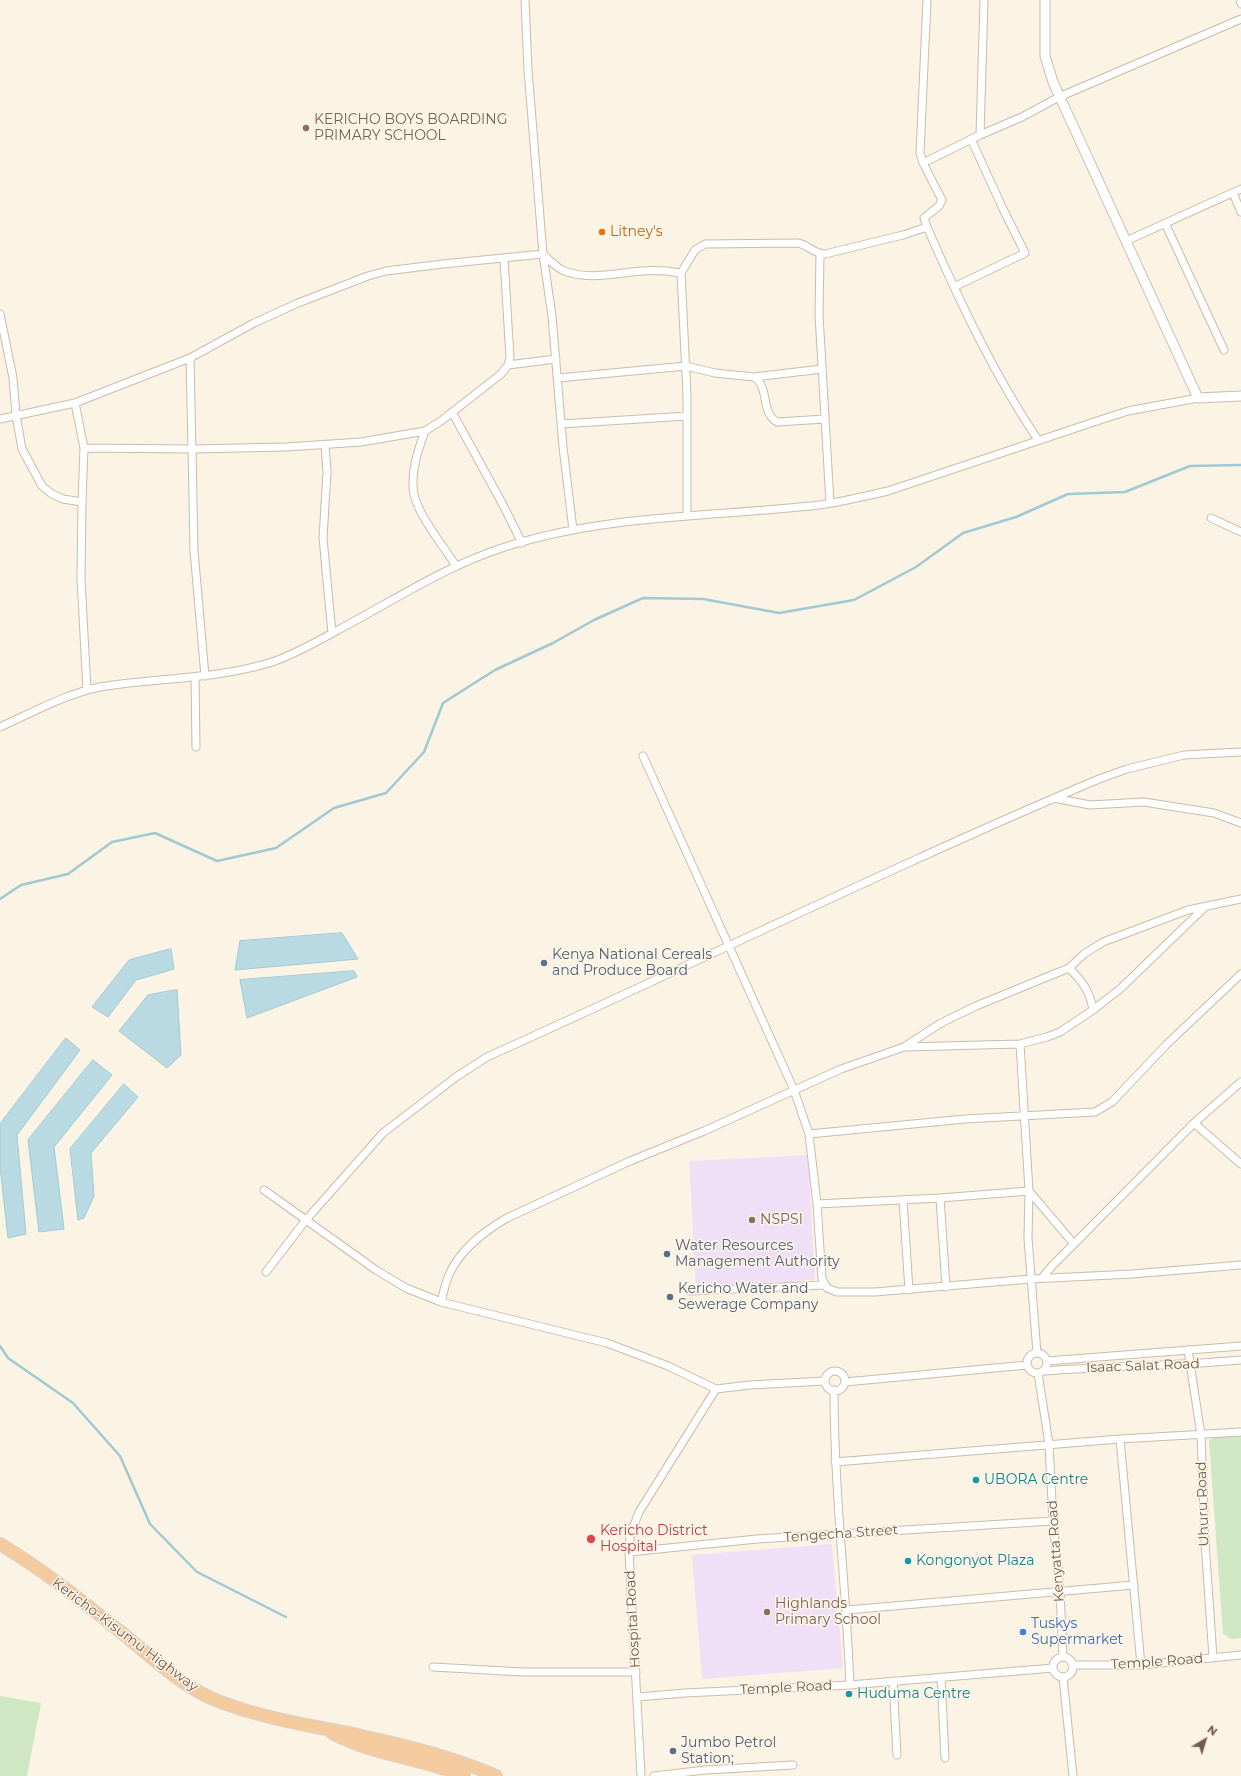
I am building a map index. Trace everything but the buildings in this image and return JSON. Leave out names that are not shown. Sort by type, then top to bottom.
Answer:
[{"type":"highway","name":"Kericho-Kisumu Highway","points":[[0,1544],[42,1572],[91,1608],[167,1670],[196,1691],[241,1709],[326,1730],[349,1733],[423,1750],[468,1764],[496,1776]]},
{"type":"highway","name":"Kericho-Kisumu Highway","points":[[326,1730],[348,1742],[415,1760],[464,1776]]},
{"type":"street","points":[[525,0],[528,70],[543,254],[556,359],[561,424],[573,530]]},
{"type":"street","points":[[927,0],[920,152],[922,163],[942,200],[938,206],[924,218],[954,287],[986,353],[1015,404],[1038,440]]},
{"type":"street","points":[[980,135],[984,0]]},
{"type":"street","points":[[1045,0],[1045,56],[1060,97],[1198,398]]},
{"type":"street","points":[[1240,0],[1241,4]]},
{"type":"street","points":[[922,163],[971,139],[1022,117],[1060,97],[1241,19]]},
{"type":"street","points":[[954,287],[1026,253],[1003,209],[971,139]]},
{"type":"street","points":[[1126,241],[1241,189]]},
{"type":"street","points":[[1232,193],[1241,212]]},
{"type":"street","points":[[1165,223],[1224,350]]},
{"type":"street","points":[[687,515],[686,366],[682,273],[695,250],[705,244],[797,243],[805,245],[820,254],[903,235],[927,227]]},
{"type":"street","points":[[0,419],[76,403],[190,358],[254,323],[298,303],[368,276],[386,271],[543,254],[562,269],[576,274],[596,275],[643,271],[682,273]]},
{"type":"street","points":[[820,254],[819,315],[830,503]]},
{"type":"street","points":[[84,448],[192,449],[325,445],[361,442],[425,431],[501,374],[508,365],[510,358],[510,330],[504,259]]},
{"type":"street","points":[[0,314],[13,378],[16,415],[22,449],[42,486],[52,494],[63,499],[82,502]]},
{"type":"street","points":[[190,358],[194,551],[204,676]]},
{"type":"street","points":[[508,365],[556,359]]},
{"type":"street","points":[[558,378],[686,366],[715,373],[754,377],[822,369]]},
{"type":"street","points":[[754,377],[760,382],[769,416],[777,422],[825,419]]},
{"type":"street","points":[[0,727],[87,690],[138,682],[204,676],[244,669],[277,660],[332,634],[456,566],[506,546],[573,530],[649,518],[830,503],[888,491],[1128,411],[1198,398],[1241,396]]},
{"type":"street","points":[[76,403],[84,448],[82,579],[87,690]]},
{"type":"street","points":[[452,412],[522,542]]},
{"type":"street","points":[[561,424],[687,416]]},
{"type":"street","points":[[425,431],[418,450],[414,493],[421,511],[456,566]]},
{"type":"street","points":[[325,445],[327,472],[323,538],[332,634]]},
{"type":"street","points":[[1211,518],[1241,532]]},
{"type":"street","points":[[196,677],[196,746]]},
{"type":"street","points":[[266,1272],[305,1221],[382,1133],[426,1099],[487,1057],[730,946],[870,879],[1099,779],[1127,769],[1184,755],[1241,752]]},
{"type":"street","points":[[644,756],[794,1090],[809,1134],[817,1204],[822,1278],[825,1285],[832,1291],[875,1292],[909,1290],[1042,1278],[1132,1274],[1241,1264]]},
{"type":"street","points":[[1054,798],[1090,805],[1144,802],[1214,813],[1241,823]]},
{"type":"street","points":[[904,1047],[941,1023],[976,1006],[1069,968],[1084,954],[1103,942],[1173,915],[1241,899]]},
{"type":"street","points":[[441,1302],[448,1278],[455,1265],[466,1250],[491,1228],[507,1218],[630,1161],[704,1131],[865,1059],[904,1047],[1020,1044],[1060,1032],[1093,1010],[1120,989],[1205,907]]},
{"type":"street","points":[[1069,968],[1088,992],[1093,1010]]},
{"type":"street","points":[[809,1134],[957,1119],[1083,1114],[1095,1112],[1103,1109],[1112,1102],[1167,1044],[1241,974]]},
{"type":"street","points":[[1020,1044],[1029,1191],[1028,1238],[1037,1353]]},
{"type":"street","points":[[1042,1278],[1052,1266],[1194,1123],[1241,1082]]},
{"type":"street","points":[[1194,1123],[1241,1164]]},
{"type":"street","points":[[264,1190],[305,1221],[376,1270],[406,1288],[441,1302],[607,1343],[668,1366],[716,1389],[750,1385],[825,1381]]},
{"type":"street","points":[[817,1204],[940,1198],[1029,1191]]},
{"type":"street","points":[[1029,1191],[1074,1244]]},
{"type":"street","points":[[940,1198],[946,1287]]},
{"type":"street","points":[[903,1200],[909,1290]]},
{"type":"street","points":[[690,1290],[825,1285]]},
{"type":"street","points":[[1047,1361],[1241,1346]]},
{"type":"street","name":"Uhuru Road","points":[[1188,1350],[1201,1435],[1205,1542],[1213,1658]]},
{"type":"street","points":[[1037,1353],[1043,1355],[1047,1361],[1047,1366],[1041,1372],[1031,1372],[1027,1365],[1030,1356],[1037,1353]]},
{"type":"street","name":"Isaac Salat Road","points":[[1041,1372],[1093,1367],[1190,1364],[1241,1360]]},
{"type":"street","points":[[845,1382],[1027,1365]]},
{"type":"street","points":[[836,1371],[842,1374],[845,1382],[842,1388],[834,1390],[828,1387],[825,1381],[828,1375],[836,1371]]},
{"type":"street","name":"Kenyatta Road","points":[[1041,1372],[1049,1444],[1060,1590],[1063,1657]]},
{"type":"street","name":"Hospital Road","points":[[641,1776],[638,1697],[629,1552],[630,1536],[639,1512],[716,1389]]},
{"type":"street","points":[[834,1390],[835,1462],[847,1610],[850,1685]]},
{"type":"street","points":[[835,1462],[965,1453],[1049,1444],[1241,1432]]},
{"type":"street","points":[[1120,1439],[1141,1665]]},
{"type":"street","name":"Tengecha Street","points":[[629,1552],[757,1539],[1054,1521]]},
{"type":"street","points":[[847,1610],[1060,1590],[1134,1585]]},
{"type":"street","name":"Temple Road","points":[[1072,1666],[1141,1665],[1241,1655]]},
{"type":"street","points":[[1063,1657],[1069,1660],[1072,1666],[1071,1673],[1063,1677],[1057,1675],[1053,1668],[1054,1662],[1063,1657]]},
{"type":"street","points":[[433,1667],[523,1672],[636,1672]]},
{"type":"street","name":"Temple Road","points":[[638,1697],[685,1692],[850,1685],[1053,1668]]},
{"type":"street","points":[[941,1677],[945,1758]]},
{"type":"street","points":[[1063,1677],[1072,1776]]},
{"type":"street","points":[[893,1681],[897,1755]]},
{"type":"street","points":[[654,1776],[705,1770],[793,1765]]},
{"type":"shaded area","name":"NSPSI","points":[[808,1155],[815,1280],[696,1286],[689,1161]]},
{"type":"shaded area","name":"Highlands Primary School","points":[[832,1544],[843,1668],[702,1679],[692,1555]]},
{"type":"green space","points":[[1241,1434],[1241,1638],[1231,1639],[1223,1634],[1209,1441],[1217,1435]]},
{"type":"green space","points":[[0,1696],[41,1703],[27,1776],[0,1776]]},
{"type":"water","points":[[342,933],[358,959],[235,970],[240,941]]},
{"type":"water","points":[[171,949],[174,969],[136,980],[108,1017],[92,1007],[129,960]]},
{"type":"water","points":[[354,971],[357,977],[247,1018],[240,980]]},
{"type":"water","points":[[177,990],[181,1055],[167,1068],[119,1031],[148,995]]},
{"type":"water","points":[[66,1038],[80,1050],[17,1135],[26,1234],[8,1238],[0,1166],[0,1124]]},
{"type":"water","points":[[93,1060],[112,1075],[54,1147],[64,1229],[39,1232],[28,1140]]},
{"type":"water","points":[[124,1084],[138,1097],[91,1153],[94,1196],[84,1218],[78,1220],[70,1149]]},
{"type":"waterway","points":[[0,899],[21,885],[68,874],[112,842],[155,833],[217,861],[276,848],[334,808],[386,793],[424,752],[443,703],[495,670],[553,643],[594,620],[643,598],[703,599],[779,613],[854,600],[916,567],[963,533],[1016,517],[1068,494],[1125,492],[1190,466],[1241,465]]},
{"type":"waterway","points":[[0,1346],[8,1358],[73,1403],[120,1456],[150,1524],[197,1572],[286,1617]]},
{"type":"place","name":"KERICHO BOYS BOARDING PRIMARY SCHOOL","points":[[306,128]]},
{"type":"place","name":"Litney's","points":[[602,232]]},
{"type":"place","name":"Kenya National Cereals and Produce Board","points":[[544,963]]},
{"type":"place","name":"NSPSI","points":[[752,1220]]},
{"type":"place","name":"Water Resources Management Authority","points":[[667,1254]]},
{"type":"place","name":"Kericho Water and Sewerage Company","points":[[670,1297]]},
{"type":"place","name":"UBORA Centre","points":[[976,1480]]},
{"type":"place","name":"Kericho District Hospital","points":[[591,1539]]},
{"type":"place","name":"Kongonyot Plaza","points":[[908,1561]]},
{"type":"place","name":"Highlands Primary School","points":[[767,1612]]},
{"type":"place","name":"Tuskys Supermarket","points":[[1023,1632]]},
{"type":"place","name":"Huduma Centre","points":[[849,1694]]},
{"type":"place","name":"Jumbo Petrol Station;","points":[[673,1751]]}]
